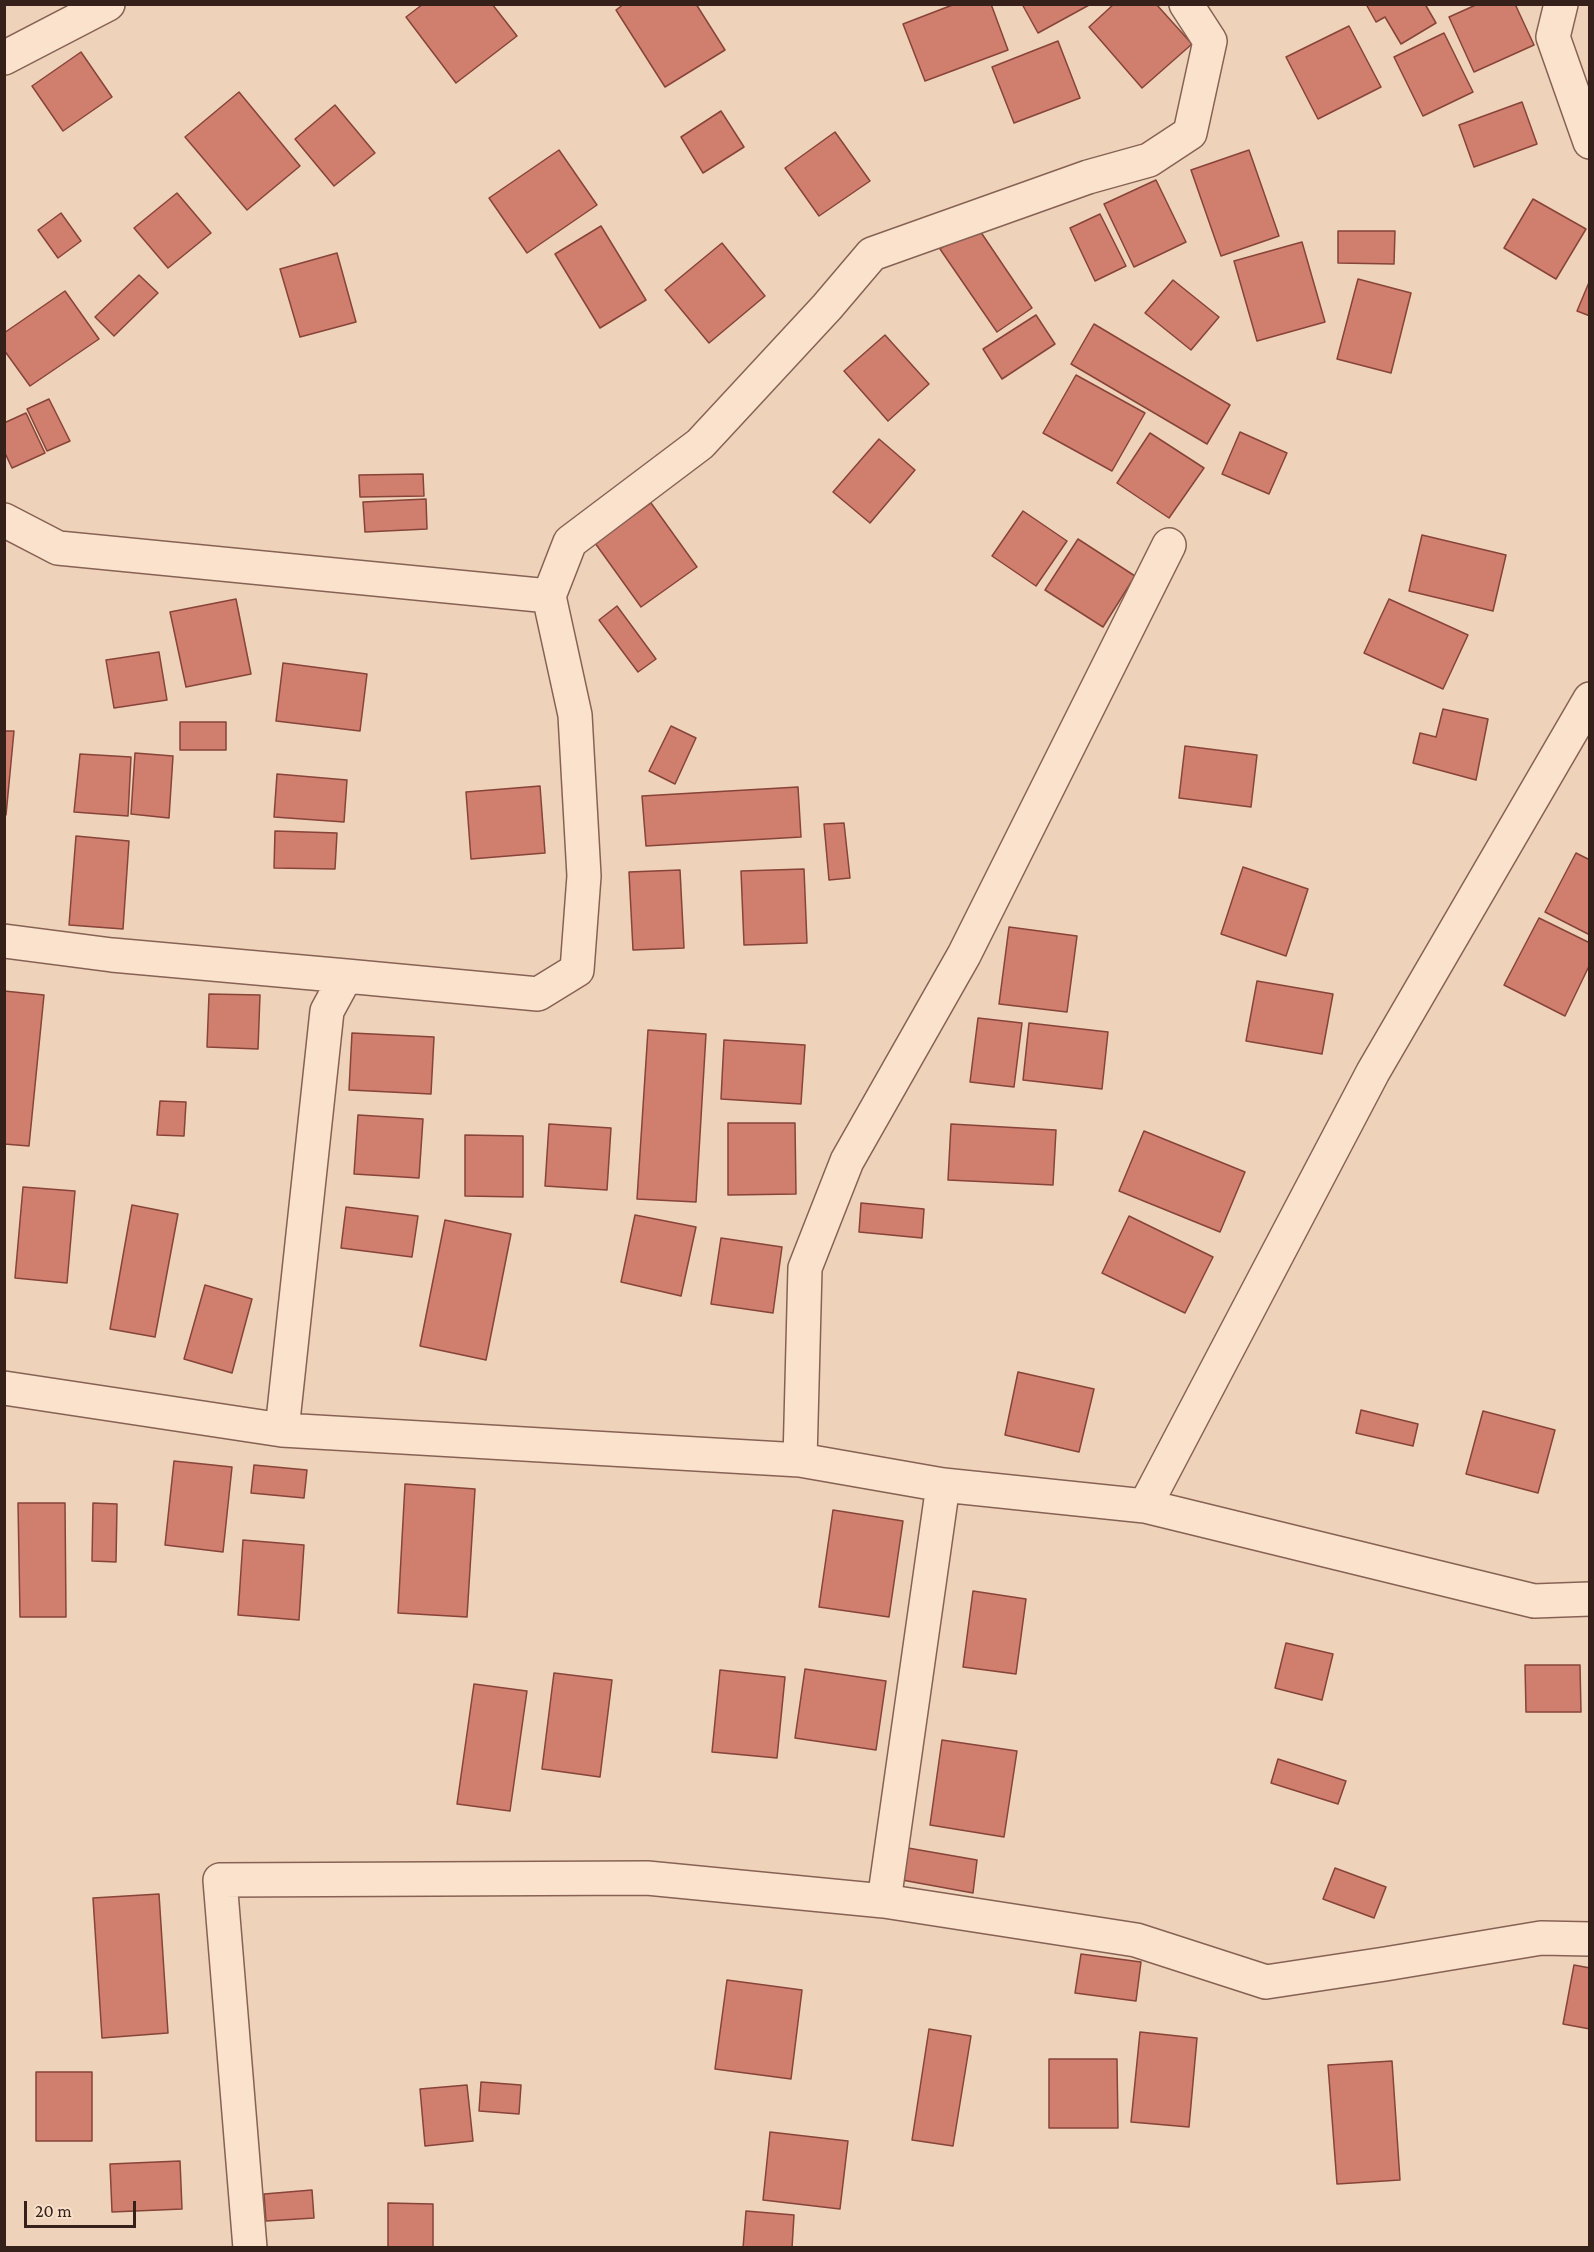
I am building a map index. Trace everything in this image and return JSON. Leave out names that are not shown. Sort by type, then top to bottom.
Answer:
[{"type":"street","points":[[4,58],[108,4]]},
{"type":"street","points":[[4,941],[112,955],[538,994],[577,970],[584,876],[574,715],[549,596],[570,542],[700,444],[827,307],[872,254],[1088,177],[1149,160],[1190,133],[1210,41],[1186,4]]},
{"type":"street","points":[[1561,4],[1553,37],[1590,142]]},
{"type":"street","points":[[4,520],[58,548],[549,596]]},
{"type":"street","points":[[800,1460],[805,1268],[846,1161],[964,955],[1169,545]]},
{"type":"street","points":[[1145,1506],[1373,1072],[1590,699]]},
{"type":"street","points":[[282,1430],[327,1011],[346,976]]},
{"type":"street","points":[[4,1388],[282,1430],[800,1460],[943,1485],[1145,1506],[1534,1601],[1590,1599]]},
{"type":"street","points":[[884,1900],[943,1485]]},
{"type":"street","points":[[249,2247],[220,1880],[647,1878],[884,1900],[1136,1940],[1266,1982],[1540,1938],[1590,1939]]},
{"type":"building","points":[[423,4],[492,4],[517,36],[456,83],[406,17]]},
{"type":"building","points":[[624,4],[696,4],[725,50],[665,87],[616,10]]},
{"type":"building","points":[[955,4],[991,4],[1008,50],[925,81],[903,24]]},
{"type":"building","points":[[1022,4],[1091,4],[1038,33]]},
{"type":"building","points":[[1114,4],[1156,4],[1192,44],[1142,88],[1089,27]]},
{"type":"building","points":[[1366,4],[1425,4],[1436,23],[1401,44],[1385,17],[1376,22]]},
{"type":"building","points":[[1478,4],[1515,4],[1534,45],[1474,72],[1449,17]]},
{"type":"building","points":[[1349,26],[1381,87],[1318,119],[1286,57]]},
{"type":"building","points":[[1444,33],[1473,92],[1423,116],[1394,57]]},
{"type":"building","points":[[1058,41],[1080,98],[1014,123],[992,67]]},
{"type":"building","points":[[81,52],[112,97],[63,131],[32,86]]},
{"type":"building","points":[[239,92],[300,166],[247,210],[185,137]]},
{"type":"building","points":[[1522,102],[1537,144],[1474,167],[1459,125]]},
{"type":"building","points":[[335,105],[375,153],[334,186],[295,139]]},
{"type":"building","points":[[721,111],[744,147],[703,173],[681,137]]},
{"type":"building","points":[[835,132],[870,181],[819,216],[785,168]]},
{"type":"building","points":[[559,150],[597,205],[527,253],[489,198]]},
{"type":"building","points":[[1249,150],[1279,236],[1221,256],[1191,170]]},
{"type":"building","points":[[1156,180],[1186,242],[1134,267],[1104,204]]},
{"type":"building","points":[[177,193],[211,233],[168,268],[134,228]]},
{"type":"building","points":[[1533,199],[1586,229],[1556,279],[1504,248]]},
{"type":"building","points":[[61,213],[81,241],[58,258],[38,230]]},
{"type":"building","points":[[1100,214],[1126,266],[1095,281],[1070,228]]},
{"type":"building","points":[[976,225],[1032,308],[997,332],[940,249]]},
{"type":"building","points":[[601,226],[646,300],[600,328],[555,254]]},
{"type":"building","points":[[1338,231],[1395,231],[1394,264],[1338,263]]},
{"type":"building","points":[[1302,242],[1325,322],[1257,341],[1234,261]]},
{"type":"building","points":[[722,243],[765,296],[709,343],[665,290]]},
{"type":"building","points":[[337,253],[356,322],[300,337],[280,269]]},
{"type":"building","points":[[139,275],[158,293],[114,336],[95,317]]},
{"type":"building","points":[[1358,279],[1411,293],[1391,373],[1337,359]]},
{"type":"building","points":[[1173,280],[1219,317],[1191,350],[1145,313]]},
{"type":"building","points":[[1590,280],[1590,316],[1577,311]]},
{"type":"building","points":[[65,291],[99,339],[30,386],[4,350],[4,333]]},
{"type":"building","points":[[1036,315],[1055,344],[1002,379],[983,349]]},
{"type":"building","points":[[1094,324],[1230,405],[1207,444],[1071,364]]},
{"type":"building","points":[[885,335],[929,384],[888,421],[844,371]]},
{"type":"building","points":[[1076,375],[1145,413],[1112,471],[1043,433]]},
{"type":"building","points":[[49,399],[70,441],[47,451],[27,409]]},
{"type":"building","points":[[26,413],[45,453],[12,468],[4,451],[4,423]]},
{"type":"building","points":[[1240,432],[1287,453],[1269,494],[1222,474]]},
{"type":"building","points":[[1150,433],[1204,468],[1169,518],[1117,483]]},
{"type":"building","points":[[879,439],[915,470],[870,523],[833,492]]},
{"type":"building","points":[[423,474],[424,496],[360,497],[359,475]]},
{"type":"building","points":[[426,499],[427,529],[365,532],[363,502]]},
{"type":"building","points":[[651,503],[697,567],[641,607],[595,543]]},
{"type":"building","points":[[1023,511],[1067,541],[1036,586],[992,556]]},
{"type":"building","points":[[1422,535],[1506,555],[1493,611],[1409,591]]},
{"type":"building","points":[[1078,539],[1135,576],[1103,627],[1045,590]]},
{"type":"building","points":[[236,599],[251,674],[186,687],[170,612]]},
{"type":"building","points":[[1389,599],[1468,635],[1443,689],[1364,653]]},
{"type":"building","points":[[617,606],[656,659],[638,672],[599,620]]},
{"type":"building","points":[[159,652],[167,700],[114,708],[106,660]]},
{"type":"building","points":[[283,663],[367,674],[360,731],[276,721]]},
{"type":"building","points":[[1443,709],[1488,719],[1476,780],[1413,763],[1420,733],[1436,737]]},
{"type":"building","points":[[180,722],[226,722],[226,750],[180,750]]},
{"type":"building","points":[[671,726],[696,738],[675,784],[649,771]]},
{"type":"building","points":[[4,731],[14,731],[6,815],[4,815]]},
{"type":"building","points":[[1185,746],[1257,755],[1251,807],[1179,798]]},
{"type":"building","points":[[135,753],[173,756],[169,818],[131,814]]},
{"type":"building","points":[[80,754],[131,757],[128,816],[74,812]]},
{"type":"building","points":[[277,774],[347,780],[344,822],[274,817]]},
{"type":"building","points":[[540,786],[545,853],[471,859],[466,792]]},
{"type":"building","points":[[798,787],[801,837],[646,846],[642,796]]},
{"type":"building","points":[[844,823],[850,878],[829,880],[824,824]]},
{"type":"building","points":[[275,831],[337,833],[335,869],[274,868]]},
{"type":"building","points":[[76,836],[129,841],[123,929],[69,925]]},
{"type":"building","points":[[1576,853],[1590,860],[1590,935],[1545,912]]},
{"type":"building","points":[[1243,867],[1308,889],[1286,956],[1221,934]]},
{"type":"building","points":[[804,869],[807,943],[744,945],[741,871]]},
{"type":"building","points":[[680,870],[684,948],[633,950],[629,872]]},
{"type":"building","points":[[1539,918],[1590,943],[1590,964],[1565,1016],[1504,985]]},
{"type":"building","points":[[1009,927],[1077,936],[1067,1012],[999,1004]]},
{"type":"building","points":[[1257,981],[1333,994],[1322,1054],[1246,1041]]},
{"type":"building","points":[[4,991],[44,995],[29,1146],[4,1144]]},
{"type":"building","points":[[209,994],[260,995],[258,1049],[207,1047]]},
{"type":"building","points":[[978,1018],[1022,1023],[1014,1087],[970,1082]]},
{"type":"building","points":[[1029,1023],[1108,1032],[1102,1089],[1023,1080]]},
{"type":"building","points":[[648,1030],[706,1034],[696,1202],[637,1199]]},
{"type":"building","points":[[352,1033],[434,1037],[431,1094],[349,1090]]},
{"type":"building","points":[[724,1040],[805,1045],[801,1104],[721,1099]]},
{"type":"building","points":[[160,1101],[186,1102],[184,1136],[157,1135]]},
{"type":"building","points":[[358,1115],[423,1119],[419,1178],[354,1174]]},
{"type":"building","points":[[728,1123],[795,1123],[796,1194],[728,1195]]},
{"type":"building","points":[[549,1124],[611,1128],[607,1190],[545,1186]]},
{"type":"building","points":[[951,1124],[1056,1130],[1053,1185],[948,1180]]},
{"type":"building","points":[[1144,1131],[1245,1172],[1220,1232],[1119,1191]]},
{"type":"building","points":[[465,1135],[523,1136],[523,1197],[465,1196]]},
{"type":"building","points":[[23,1187],[75,1191],[67,1283],[15,1278]]},
{"type":"building","points":[[861,1203],[924,1209],[922,1238],[859,1232]]},
{"type":"building","points":[[132,1205],[178,1214],[155,1337],[110,1329]]},
{"type":"building","points":[[346,1207],[418,1216],[412,1257],[341,1248]]},
{"type":"building","points":[[635,1215],[696,1227],[681,1296],[621,1282]]},
{"type":"building","points":[[1129,1216],[1213,1257],[1185,1313],[1102,1273]]},
{"type":"building","points":[[445,1220],[511,1234],[486,1360],[420,1346]]},
{"type":"building","points":[[721,1238],[782,1247],[773,1313],[711,1304]]},
{"type":"building","points":[[205,1285],[252,1299],[232,1373],[184,1359]]},
{"type":"building","points":[[1018,1372],[1094,1389],[1079,1452],[1005,1435]]},
{"type":"building","points":[[1361,1410],[1418,1424],[1413,1446],[1356,1433]]},
{"type":"building","points":[[1483,1411],[1555,1430],[1538,1493],[1466,1474]]},
{"type":"building","points":[[174,1461],[232,1467],[223,1552],[165,1545]]},
{"type":"building","points":[[254,1465],[307,1470],[304,1498],[251,1493]]},
{"type":"building","points":[[405,1484],[475,1489],[467,1617],[398,1613]]},
{"type":"building","points":[[18,1503],[65,1503],[66,1617],[20,1617]]},
{"type":"building","points":[[93,1503],[117,1504],[116,1562],[92,1561]]},
{"type":"building","points":[[833,1510],[903,1521],[889,1617],[819,1607]]},
{"type":"building","points":[[243,1540],[304,1545],[299,1620],[238,1615]]},
{"type":"building","points":[[973,1591],[1026,1599],[1016,1674],[963,1667]]},
{"type":"building","points":[[1286,1643],[1333,1654],[1322,1700],[1275,1688]]},
{"type":"building","points":[[1525,1665],[1580,1665],[1581,1712],[1526,1712]]},
{"type":"building","points":[[805,1669],[886,1681],[876,1750],[795,1738]]},
{"type":"building","points":[[720,1670],[785,1677],[777,1758],[712,1752]]},
{"type":"building","points":[[554,1673],[612,1680],[600,1777],[542,1769]]},
{"type":"building","points":[[474,1684],[527,1691],[510,1811],[457,1804]]},
{"type":"building","points":[[942,1740],[1017,1751],[1004,1837],[930,1825]]},
{"type":"building","points":[[1278,1759],[1346,1781],[1338,1804],[1271,1783]]},
{"type":"building","points":[[908,1848],[977,1860],[973,1893],[902,1880]]},
{"type":"building","points":[[1335,1868],[1386,1887],[1374,1918],[1323,1899]]},
{"type":"building","points":[[159,1894],[168,2033],[102,2038],[93,1898]]},
{"type":"building","points":[[1081,1954],[1141,1962],[1136,2001],[1075,1993]]},
{"type":"building","points":[[1574,1965],[1590,1968],[1590,2029],[1563,2024]]},
{"type":"building","points":[[727,1980],[802,1990],[791,2079],[715,2069]]},
{"type":"building","points":[[929,2029],[971,2036],[953,2146],[912,2140]]},
{"type":"building","points":[[1140,2032],[1197,2038],[1189,2127],[1131,2122]]},
{"type":"building","points":[[1049,2059],[1117,2059],[1118,2128],[1049,2128]]},
{"type":"building","points":[[1392,2061],[1400,2180],[1337,2184],[1328,2065]]},
{"type":"building","points":[[36,2072],[92,2072],[92,2141],[36,2141]]},
{"type":"building","points":[[481,2082],[521,2085],[519,2114],[479,2111]]},
{"type":"building","points":[[467,2085],[473,2141],[425,2146],[420,2089]]},
{"type":"building","points":[[770,2132],[848,2141],[840,2209],[763,2200]]},
{"type":"building","points":[[180,2161],[182,2209],[112,2212],[110,2164]]},
{"type":"building","points":[[312,2190],[314,2218],[266,2221],[264,2194]]},
{"type":"building","points":[[388,2203],[433,2204],[433,2248],[388,2248]]},
{"type":"building","points":[[746,2211],[794,2215],[792,2248],[743,2248]]}]
